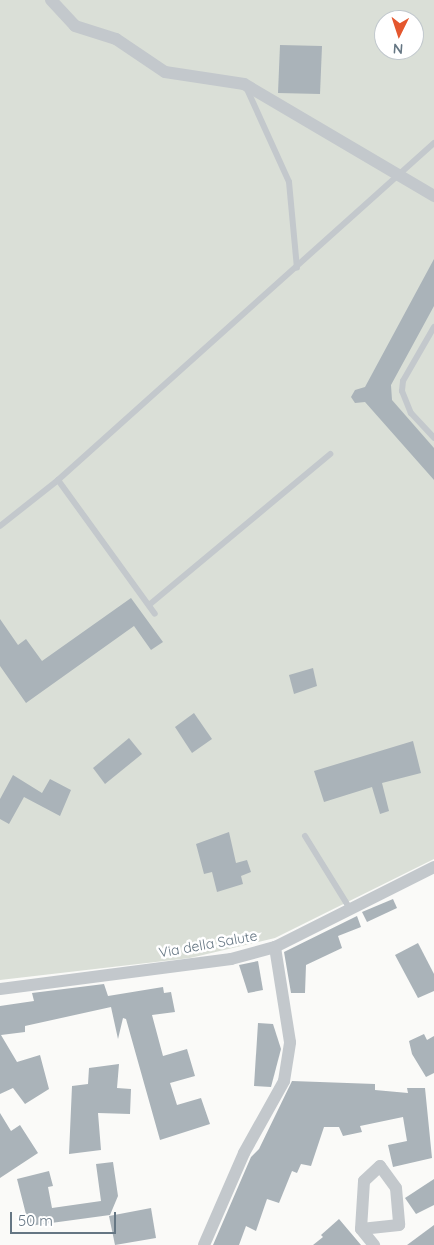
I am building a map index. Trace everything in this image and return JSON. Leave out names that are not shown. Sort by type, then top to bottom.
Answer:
[{"type":"street","points":[[51,0],[75,26],[116,39],[165,72],[244,84],[398,177],[434,196]]},
{"type":"street","name":"Via della Salute","points":[[0,989],[231,959],[275,947],[434,867]]},
{"type":"street","points":[[204,1245],[244,1153],[284,1081],[290,1042],[275,947]]},
{"type":"street","points":[[361,1229],[399,1225],[396,1188],[380,1166],[364,1181],[361,1229],[374,1245]]},
{"type":"lane","points":[[244,84],[289,182],[296,268]]},
{"type":"lane","points":[[0,526],[58,480],[434,143]]},
{"type":"lane","points":[[434,327],[403,381],[402,392],[411,413],[434,438]]},
{"type":"lane","points":[[149,605],[330,454]]},
{"type":"lane","points":[[58,480],[155,614]]},
{"type":"lane","points":[[305,836],[350,909]]},
{"type":"shaded area","points":[[0,0],[434,0],[434,859],[275,938],[190,958],[0,980]]},
{"type":"building","points":[[280,45],[322,46],[320,94],[278,93]]},
{"type":"building","points":[[434,259],[434,306],[391,385],[392,400],[434,448],[434,480],[365,402],[355,403],[351,397],[355,390],[365,387]]},
{"type":"building","points":[[131,598],[163,642],[151,650],[134,626],[26,703],[0,666],[0,619],[18,645],[26,639],[42,661]]},
{"type":"building","points":[[313,668],[317,686],[294,694],[289,675]]},
{"type":"building","points":[[194,713],[212,739],[192,753],[175,727]]},
{"type":"building","points":[[129,738],[142,754],[105,784],[93,768]]},
{"type":"building","points":[[413,741],[421,773],[382,783],[389,811],[380,814],[372,787],[324,802],[314,771]]},
{"type":"building","points":[[13,775],[42,793],[50,779],[71,790],[60,816],[24,797],[9,824],[0,819],[0,799]]},
{"type":"building","points":[[229,832],[236,863],[247,860],[251,872],[241,876],[243,884],[217,892],[212,872],[204,874],[196,844]]},
{"type":"building","points":[[393,899],[397,908],[367,922],[362,912]]},
{"type":"building","points":[[357,916],[361,927],[338,936],[342,948],[306,965],[305,993],[291,993],[284,952]]},
{"type":"building","points":[[418,943],[434,974],[434,991],[418,998],[395,955]]},
{"type":"building","points":[[258,961],[263,990],[248,993],[239,965]]},
{"type":"building","points":[[104,984],[108,996],[163,987],[164,993],[171,992],[175,1012],[152,1015],[163,1056],[187,1049],[195,1076],[170,1083],[177,1105],[201,1098],[210,1124],[160,1140],[126,1019],[123,1018],[118,1039],[111,1007],[25,1026],[25,1032],[1,1035],[17,1062],[40,1055],[49,1089],[25,1104],[13,1088],[0,1094],[0,1006],[34,1001],[32,993]]},
{"type":"building","points":[[258,1023],[273,1024],[281,1049],[271,1087],[254,1086]]},
{"type":"building","points":[[424,1034],[427,1040],[434,1036],[434,1073],[426,1077],[412,1054],[409,1041]]},
{"type":"building","points":[[119,1064],[117,1088],[131,1089],[130,1114],[98,1113],[101,1150],[69,1154],[72,1086],[88,1084],[89,1068]]},
{"type":"building","points":[[292,1081],[375,1084],[375,1090],[408,1093],[407,1088],[425,1088],[432,1158],[393,1167],[388,1145],[407,1141],[403,1117],[360,1126],[362,1132],[343,1136],[339,1127],[324,1127],[311,1166],[301,1164],[297,1173],[292,1171],[279,1203],[267,1199],[256,1231],[246,1226],[239,1245],[213,1245],[251,1157],[259,1149]]},
{"type":"building","points":[[0,1113],[11,1131],[20,1125],[38,1153],[0,1178]]},
{"type":"building","points":[[113,1162],[118,1196],[110,1215],[29,1226],[17,1179],[49,1171],[53,1186],[48,1187],[52,1208],[101,1201],[96,1164]]},
{"type":"building","points":[[434,1179],[434,1205],[416,1214],[405,1198]]},
{"type":"building","points":[[151,1208],[156,1238],[115,1245],[109,1216]]},
{"type":"building","points":[[339,1219],[361,1245],[313,1245],[323,1237],[321,1235]]},
{"type":"building","points":[[434,1225],[434,1245],[407,1245]]}]
